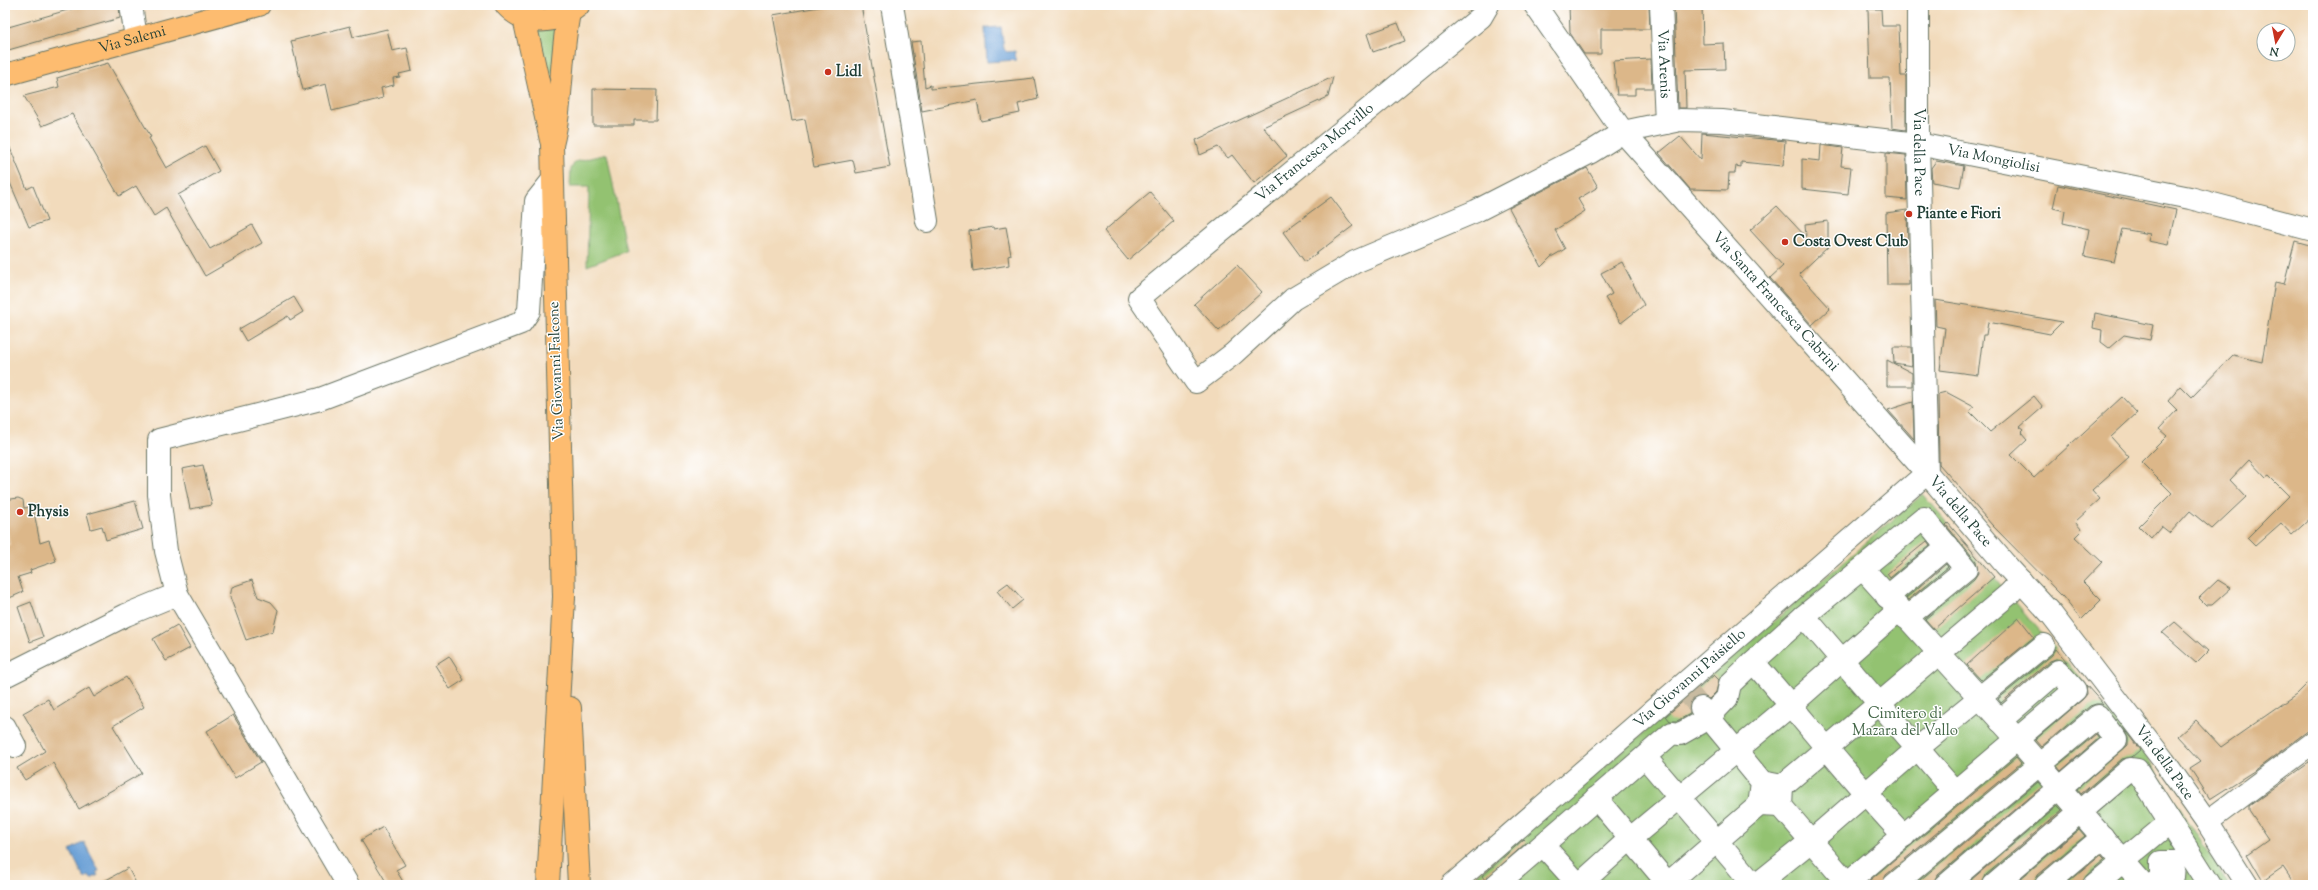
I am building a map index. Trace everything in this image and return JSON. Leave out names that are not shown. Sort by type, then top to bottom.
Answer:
[{"type":"main road","name":"Via Salemi","points":[[5,75],[259,5]]},
{"type":"main road","points":[[506,5],[524,18],[539,21],[554,20],[574,9]]},
{"type":"main road","points":[[552,145],[559,119],[564,40],[574,9]]},
{"type":"main road","points":[[524,18],[552,145]]},
{"type":"main road","name":"Via Giovanni Falcone","points":[[552,145],[564,597]]},
{"type":"main road","points":[[548,885],[564,597]]},
{"type":"main road","points":[[564,597],[565,885]]},
{"type":"main road","points":[[564,597],[578,885]]},
{"type":"street","points":[[131,5],[136,38]]},
{"type":"street","points":[[892,5],[928,221]]},
{"type":"street","name":"Via Francesca Morvillo","points":[[1488,5],[1481,17],[1139,298],[1196,382],[1233,354],[1293,299],[1355,262],[1476,211],[1591,152],[1623,132]]},
{"type":"street","name":"Via Santa Francesca Cabrini","points":[[1535,5],[1623,132],[1927,473]]},
{"type":"street","name":"Via Arenis","points":[[1661,5],[1666,123]]},
{"type":"street","name":"Via della Pace","points":[[1918,5],[1918,144],[1927,473],[2020,581],[2052,615],[2164,761],[2207,822],[2247,885]]},
{"type":"street","name":"Via Mongiolisi","points":[[1623,132],[1680,120],[1722,121],[1918,144],[2190,198],[2313,230]]},
{"type":"street","points":[[348,885],[177,594],[166,550],[159,495],[159,440],[320,400],[521,323],[529,311],[536,201],[552,181]]},
{"type":"street","name":"Via Giovanni Paisiello","points":[[1452,885],[1695,701],[1927,473]]},
{"type":"street","points":[[1695,701],[1727,698],[1730,684],[1753,662],[1804,616],[1924,518],[1966,569],[1898,608]]},
{"type":"street","points":[[1543,845],[1579,885],[1631,838],[1737,751],[1841,661],[1898,608],[1948,546]]},
{"type":"street","points":[[1863,569],[1938,654],[2017,739],[2122,860],[2207,884],[2232,862]]},
{"type":"street","points":[[1596,798],[1668,884],[1825,748],[2009,594],[2020,581]]},
{"type":"street","points":[[5,676],[126,615],[177,594]]},
{"type":"street","points":[[1804,616],[1841,661],[1955,792]]},
{"type":"street","points":[[1645,756],[1682,797],[1755,885],[1811,841],[1864,793],[2044,644]]},
{"type":"street","points":[[1753,662],[1864,793],[1904,836]]},
{"type":"street","points":[[1695,701],[1737,751],[1775,791],[1811,841],[1847,884],[2075,690],[2058,671],[2000,721]]},
{"type":"street","points":[[1496,885],[1672,733],[1680,734],[1695,701]]},
{"type":"street","points":[[1894,885],[2098,716],[2116,740],[1946,885]]},
{"type":"street","points":[[2207,822],[2313,743]]},
{"type":"street","points":[[1994,885],[2130,768],[2137,770],[2170,822],[2167,873]]},
{"type":"street","points":[[2094,885],[2122,860],[2170,822]]},
{"type":"street","points":[[2046,885],[2103,837]]},
{"type":"street","points":[[2146,841],[2167,873]]},
{"type":"green space","points":[[537,29],[556,29],[553,104]]},
{"type":"green space","points":[[607,154],[626,251],[587,266],[589,187],[570,187],[571,169],[575,162]]},
{"type":"green space","name":"Cimitero di Mazara del Vallo","points":[[1923,494],[2145,754],[2229,885],[1465,885]]},
{"type":"water","points":[[1001,27],[1004,49],[1007,52],[1015,51],[1016,60],[987,62],[985,28]]},
{"type":"water","points":[[84,842],[99,871],[96,872],[98,875],[91,879],[89,876],[84,878],[70,850]]},
{"type":"building","points":[[85,5],[119,5],[120,18],[5,51],[5,28]]},
{"type":"building","name":"Lidl","points":[[830,5],[861,5],[890,167],[856,173],[853,160],[814,167],[805,119],[792,121],[773,15]]},
{"type":"building","points":[[1569,5],[1649,5],[1650,29],[1601,29],[1601,54],[1584,54],[1570,33]]},
{"type":"building","points":[[1674,5],[1702,5],[1703,44],[1724,43],[1725,69],[1685,70],[1686,108],[1678,108]]},
{"type":"building","points":[[1868,9],[1881,9],[1882,26],[1899,26],[1901,76],[1906,76],[1906,130],[1892,128],[1890,78],[1870,78]]},
{"type":"building","points":[[1398,23],[1405,41],[1373,52],[1367,34]]},
{"type":"building","points":[[350,26],[353,37],[387,29],[392,51],[407,48],[412,71],[399,74],[400,77],[393,78],[394,85],[381,88],[383,98],[332,111],[326,84],[303,90],[291,41]]},
{"type":"building","points":[[921,41],[925,87],[931,85],[931,89],[1034,78],[1038,99],[1018,104],[1020,113],[981,121],[977,100],[922,111],[911,42]]},
{"type":"building","points":[[1651,59],[1652,88],[1635,88],[1635,95],[1617,95],[1613,61]]},
{"type":"building","points":[[108,63],[151,137],[149,138],[166,168],[205,146],[219,171],[178,195],[210,249],[252,225],[262,243],[205,276],[166,208],[154,216],[136,186],[119,196],[72,114],[42,126],[24,96],[59,87],[57,78]]},
{"type":"building","points":[[1333,77],[1328,97],[1263,127],[1287,156],[1254,183],[1232,155],[1228,158],[1218,147],[1200,155],[1196,140]]},
{"type":"building","points":[[593,89],[657,90],[656,120],[634,120],[634,125],[593,125]]},
{"type":"building","points":[[1702,133],[1785,141],[1783,166],[1741,162],[1741,167],[1736,166],[1735,173],[1729,173],[1728,190],[1690,189],[1659,153],[1680,136],[1701,160]]},
{"type":"building","points":[[5,136],[27,189],[33,186],[47,221],[29,227],[5,171]]},
{"type":"building","points":[[1821,145],[1843,148],[1841,166],[1851,167],[1848,194],[1802,189],[1802,159],[1820,161]]},
{"type":"building","points":[[1886,153],[1906,155],[1907,200],[1886,198]]},
{"type":"building","points":[[1936,161],[1964,166],[1960,187],[1932,182],[1931,168]]},
{"type":"building","points":[[1587,168],[1598,187],[1578,199],[1585,211],[1555,230],[1565,249],[1551,257],[1541,267],[1509,208]]},
{"type":"building","points":[[2058,185],[2176,210],[2168,245],[2148,241],[2150,234],[2122,229],[2114,262],[2084,256],[2089,229],[2063,223],[2065,211],[2053,208]]},
{"type":"building","points":[[1150,192],[1174,221],[1128,260],[1104,231]]},
{"type":"building","points":[[1331,197],[1353,226],[1305,262],[1283,232]]},
{"type":"building","points":[[1777,206],[1806,237],[1805,224],[1828,221],[1828,247],[1799,274],[1830,308],[1812,325],[1770,278],[1783,266],[1750,230]]},
{"type":"building","points":[[1907,210],[1909,285],[1887,285],[1886,213]]},
{"type":"building","points":[[993,227],[994,229],[1006,227],[1011,255],[1008,256],[1009,265],[973,271],[969,231]]},
{"type":"building","points":[[2295,241],[2313,246],[2313,516],[2292,535],[2281,523],[2255,546],[2247,538],[2289,496],[2269,476],[2266,478],[2249,460],[2230,480],[2246,497],[2212,529],[2190,511],[2170,533],[2161,526],[2151,538],[2139,526],[2172,493],[2141,462],[2167,436],[2159,429],[2177,410],[2168,401],[2181,386],[2192,397],[2233,355],[2262,362],[2275,282],[2284,284]]},
{"type":"building","points":[[1622,262],[1644,305],[1621,323],[1605,298],[1612,294],[1601,273]]},
{"type":"building","points":[[1237,265],[1262,292],[1219,331],[1194,304]]},
{"type":"building","points":[[294,297],[303,312],[290,320],[288,316],[246,341],[239,329]]},
{"type":"building","points":[[1935,300],[2062,322],[2050,334],[1988,322],[1986,335],[1983,335],[1978,375],[1940,370],[1945,328],[1936,326]]},
{"type":"building","points":[[2095,313],[2153,325],[2150,340],[2124,335],[2109,348],[2101,342],[2102,330],[2093,328]]},
{"type":"building","points":[[1893,347],[1911,347],[1912,366],[1894,363]]},
{"type":"building","points":[[1887,360],[1912,373],[1912,386],[1887,386]]},
{"type":"building","points":[[1946,392],[1974,407],[1969,411],[1990,432],[2034,396],[2043,407],[2020,427],[2024,430],[2021,433],[2027,440],[2011,455],[2034,478],[2122,397],[2137,413],[2111,437],[2129,457],[2092,490],[2100,499],[2075,522],[2082,530],[2075,537],[2102,562],[2083,582],[2101,600],[2081,620],[2063,597],[1992,525],[1939,464],[1938,394]]},
{"type":"building","points":[[1913,402],[1914,439],[1888,410]]},
{"type":"building","points":[[203,465],[212,505],[190,509],[182,469]]},
{"type":"building","points":[[18,498],[23,500],[24,508],[33,507],[40,543],[49,540],[56,561],[30,570],[31,573],[18,577],[23,592],[5,600],[5,546],[10,545],[5,516],[5,500]]},
{"type":"building","points":[[135,501],[143,529],[106,540],[102,526],[91,529],[87,514]]},
{"type":"building","points":[[1948,523],[1994,577],[1934,629],[1925,619],[1974,579],[1978,573],[1976,561],[1946,525]]},
{"type":"building","points":[[1927,541],[1930,545],[1890,578],[1887,574]]},
{"type":"building","points":[[1946,564],[1948,567],[1908,600],[1906,598]]},
{"type":"building","points":[[252,580],[258,597],[271,602],[278,610],[273,631],[246,640],[230,597],[232,587]]},
{"type":"building","points":[[2218,580],[2231,588],[2212,605],[2206,605],[2199,598]]},
{"type":"building","points":[[1008,583],[1023,600],[1012,609],[997,591]]},
{"type":"building","points":[[31,602],[43,637],[30,642],[18,607]]},
{"type":"building","points":[[2019,618],[2034,637],[1981,680],[1967,665]]},
{"type":"building","points":[[2175,622],[2208,651],[2196,663],[2162,633]]},
{"type":"building","points":[[177,625],[190,648],[166,661],[153,639]]},
{"type":"building","points":[[2056,649],[2067,662],[2056,659],[2050,661],[2001,703],[1998,699],[2052,655]]},
{"type":"building","points":[[449,656],[464,680],[450,689],[435,665]]},
{"type":"building","points":[[1714,675],[1719,680],[1716,692],[1709,699],[1699,696],[1693,698],[1689,704],[1690,714],[1677,721],[1670,721],[1666,716]]},
{"type":"building","points":[[126,677],[144,707],[113,726],[142,773],[79,809],[53,763],[25,780],[17,768],[45,751],[23,713],[48,699],[54,710],[89,688],[94,697]]},
{"type":"building","points":[[2313,678],[2313,727],[2257,769],[2210,799],[2190,768],[2201,761],[2178,736],[2196,720],[2221,747],[2297,694]]},
{"type":"building","points":[[2086,685],[2103,704],[2090,706],[2041,747],[2035,740],[2083,699],[2087,694]]},
{"type":"building","points":[[233,715],[261,762],[235,778],[207,731]]},
{"type":"building","points":[[2123,728],[2140,750],[2132,757],[2122,759],[2081,794],[2077,789],[2128,745],[2128,738]]},
{"type":"building","points":[[2096,734],[2099,738],[2061,771],[2057,766]]},
{"type":"building","points":[[2016,757],[2021,763],[1886,875],[1882,885],[1864,885]]},
{"type":"building","points":[[2313,760],[2313,885],[2295,885],[2283,867],[2263,881],[2247,854],[2268,839],[2249,811],[2249,806]]},
{"type":"building","points":[[2038,782],[2042,787],[1938,875],[1934,885],[1914,885]]},
{"type":"building","points":[[2058,806],[2062,810],[1986,875],[1982,885],[1965,885]]},
{"type":"building","points":[[383,827],[405,865],[396,870],[405,885],[388,885],[361,840]]},
{"type":"building","points":[[2079,829],[2085,836],[2038,875],[2034,885],[2013,885]]},
{"type":"building","points":[[1524,839],[1527,842],[1485,880],[1482,876]]},
{"type":"building","points":[[2101,855],[2105,859],[2086,876],[2082,885],[2065,885]]},
{"type":"building","points":[[128,868],[137,885],[97,885]]},
{"type":"tunnel","points":[[1689,694],[1701,708]]},
{"type":"place","name":"Lidl","points":[[828,72]]},
{"type":"place","name":"Piante e Fiori","points":[[1909,214]]},
{"type":"place","name":"Costa Ovest Club","points":[[1785,242]]},
{"type":"place","name":"Physis","points":[[20,512]]}]
